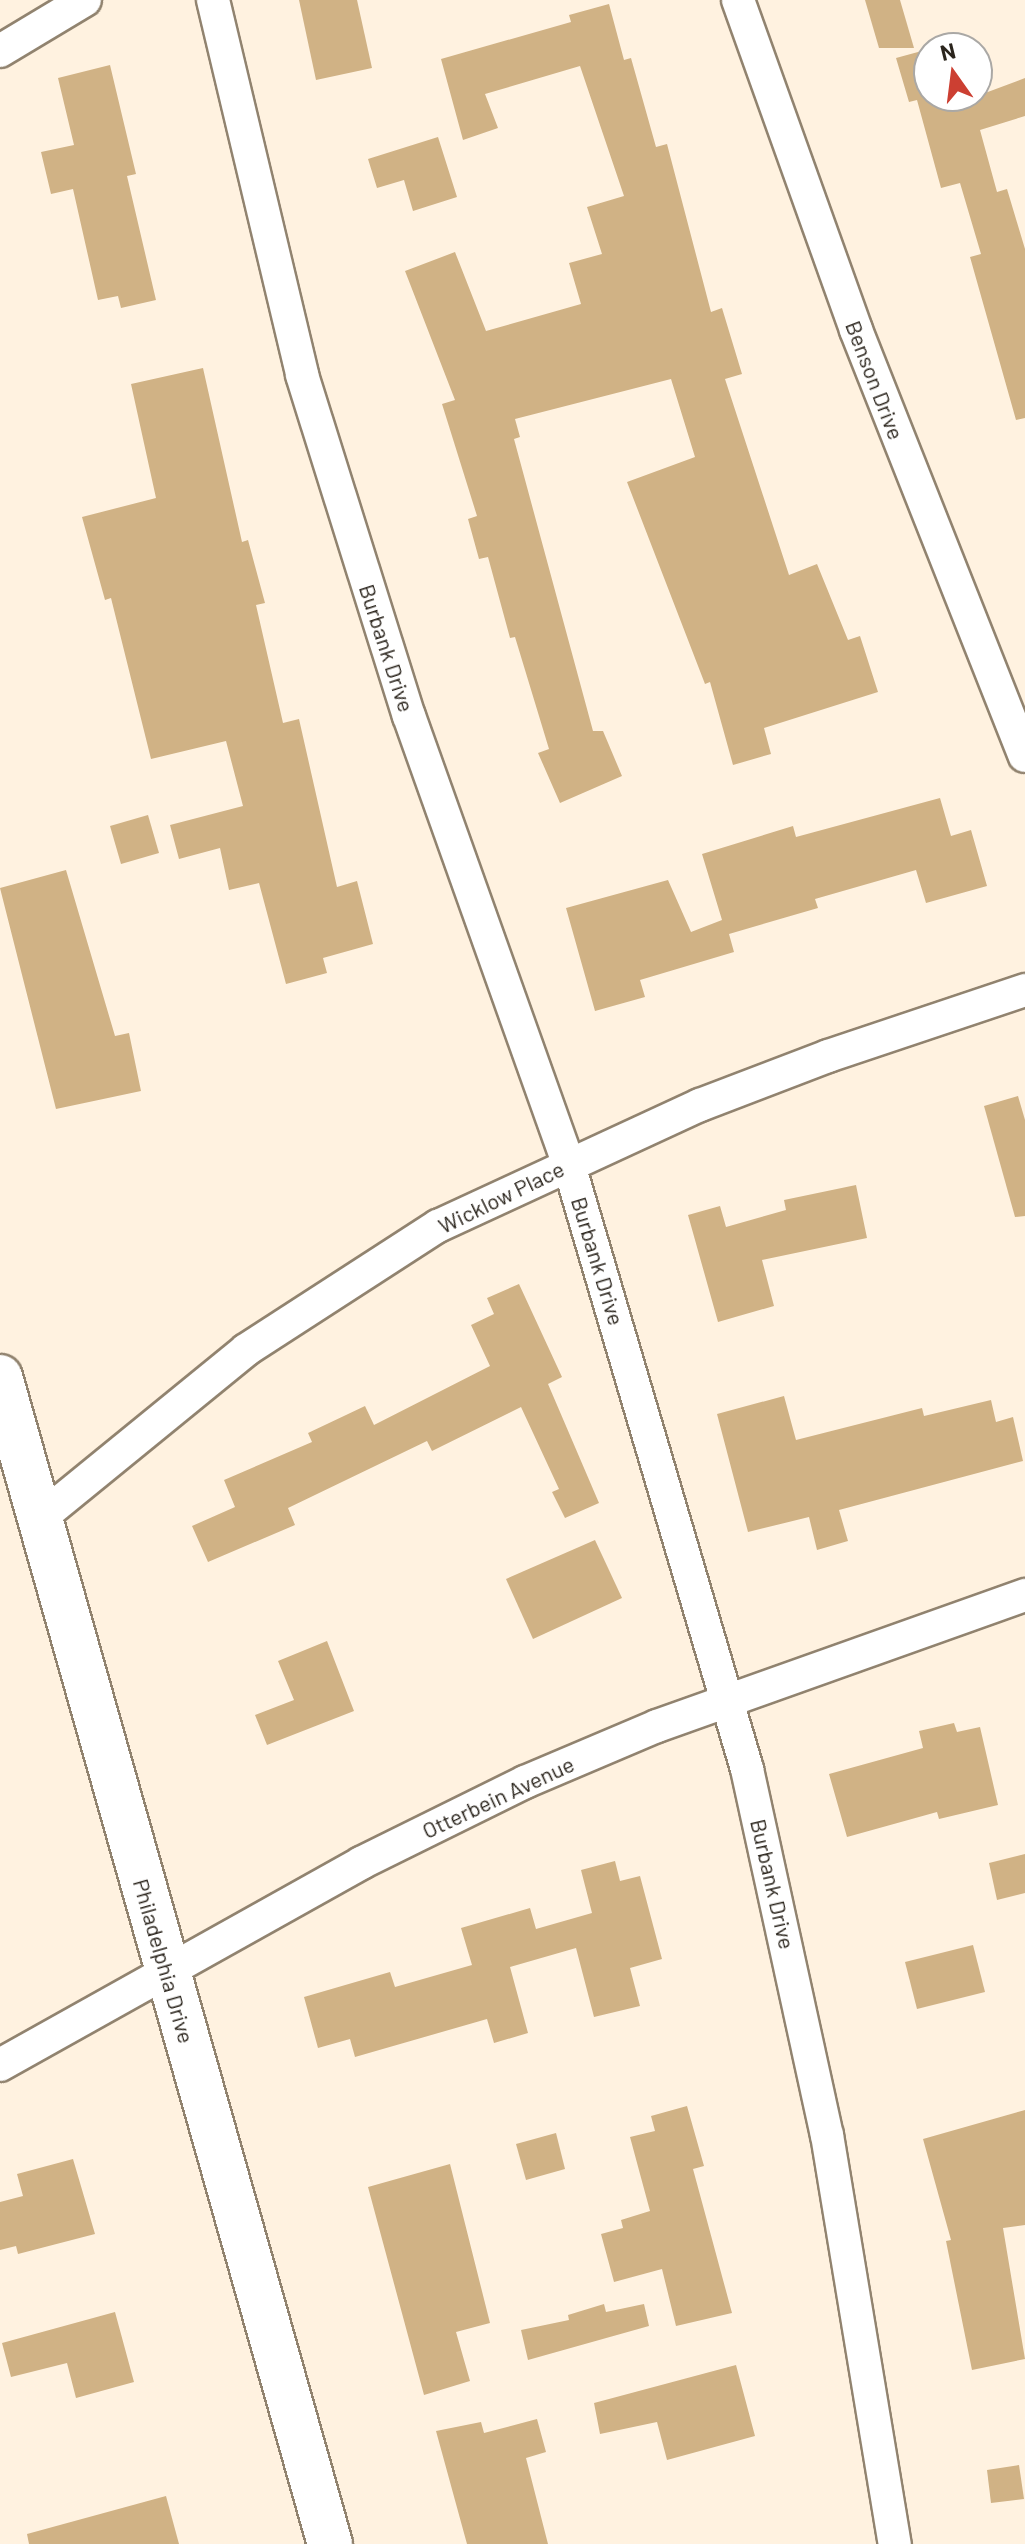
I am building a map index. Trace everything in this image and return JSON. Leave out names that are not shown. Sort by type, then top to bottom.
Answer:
[{"type":"main road","name":"Philadelphia Drive","points":[[0,1377],[330,2544]]},
{"type":"street","points":[[0,51],[85,0]]},
{"type":"street","name":"Burbank Drive","points":[[213,0],[273,266],[364,578],[569,1165],[747,1769],[827,2135],[895,2544]]},
{"type":"street","name":"Benson Drive","points":[[738,0],[856,330],[1025,756]]},
{"type":"street","name":"Wicklow Place","points":[[39,1519],[153,1422],[308,1306],[438,1226],[569,1165],[828,1056],[1025,990]]},
{"type":"street","name":"Otterbein Avenue","points":[[0,2065],[361,1863],[525,1782],[657,1726],[727,1704],[857,1651],[1025,1595]]},
{"type":"building","points":[[299,0],[357,0],[372,68],[316,80]]},
{"type":"building","points":[[865,0],[900,0],[913,48],[879,48]]},
{"type":"building","points":[[609,4],[624,60],[631,58],[656,147],[667,144],[711,312],[722,308],[742,374],[725,379],[789,575],[817,564],[848,640],[860,636],[878,692],[764,728],[771,754],[733,765],[710,682],[705,684],[627,482],[695,457],[671,379],[515,419],[520,437],[514,439],[593,731],[603,731],[622,776],[560,803],[538,753],[549,749],[515,637],[510,638],[488,557],[479,559],[468,519],[477,516],[442,404],[455,400],[405,271],[455,252],[486,331],[581,304],[569,263],[602,254],[587,207],[624,196],[580,66],[485,94],[498,128],[463,140],[441,59],[571,22],[569,15]]},
{"type":"building","points":[[913,53],[913,101],[909,102],[896,58]]},
{"type":"building","points":[[110,65],[136,174],[127,176],[156,300],[121,308],[118,296],[98,300],[73,189],[51,194],[41,152],[74,145],[58,78]]},
{"type":"building","points":[[1025,78],[1025,116],[980,130],[997,192],[1007,189],[1025,249],[1025,418],[1016,420],[970,257],[981,254],[960,183],[941,188],[920,112],[993,112],[993,90]]},
{"type":"building","points":[[438,137],[457,197],[413,211],[404,180],[377,188],[368,159]]},
{"type":"building","points":[[203,368],[242,542],[248,540],[265,603],[256,605],[283,723],[299,719],[337,887],[357,881],[373,944],[323,958],[327,973],[286,984],[259,883],[229,890],[220,848],[179,859],[170,825],[243,806],[226,741],[151,759],[111,598],[105,600],[82,517],[156,498],[131,384]]},
{"type":"building","points":[[940,798],[951,836],[971,830],[987,886],[926,903],[916,870],[815,899],[818,908],[729,934],[734,952],[640,980],[645,997],[595,1011],[566,908],[668,880],[691,932],[722,920],[702,854],[793,826],[796,837]]},
{"type":"building","points":[[148,815],[159,853],[121,864],[110,826]]},
{"type":"building","points":[[66,870],[115,1036],[129,1033],[141,1091],[56,1109],[0,888]]},
{"type":"building","points":[[1018,1096],[1025,1120],[1025,1216],[1015,1217],[984,1106]]},
{"type":"building","points":[[856,1185],[867,1238],[762,1260],[774,1306],[718,1322],[688,1215],[720,1206],[726,1227],[786,1210],[784,1200]]},
{"type":"building","points":[[519,1284],[562,1377],[548,1384],[599,1503],[565,1518],[552,1492],[559,1489],[521,1407],[432,1451],[427,1441],[288,1508],[295,1525],[208,1562],[192,1526],[235,1507],[224,1480],[312,1442],[308,1433],[365,1406],[374,1425],[490,1366],[471,1325],[494,1314],[487,1298]]},
{"type":"building","points":[[784,1396],[796,1440],[922,1408],[924,1416],[991,1400],[996,1422],[1013,1417],[1023,1461],[839,1510],[848,1541],[817,1550],[809,1517],[748,1532],[717,1414]]},
{"type":"building","points":[[595,1540],[622,1598],[533,1639],[506,1579]]},
{"type":"building","points":[[327,1641],[354,1711],[267,1745],[255,1715],[294,1700],[278,1661]]},
{"type":"building","points":[[954,1723],[957,1732],[980,1727],[998,1805],[939,1819],[937,1812],[847,1837],[829,1774],[923,1748],[919,1731]]},
{"type":"building","points":[[1025,1854],[1025,1893],[997,1900],[989,1863]]},
{"type":"building","points":[[615,1861],[620,1881],[640,1876],[662,1959],[630,1968],[640,2006],[594,2017],[576,1948],[510,1967],[528,2033],[494,2043],[487,2019],[355,2057],[350,2039],[318,2048],[304,1997],[390,1972],[395,1987],[472,1965],[461,1928],[530,1908],[536,1929],[592,1913],[581,1870]]},
{"type":"building","points":[[973,1945],[985,1992],[917,2009],[905,1962]]},
{"type":"building","points":[[687,2106],[704,2166],[693,2169],[732,2313],[676,2326],[662,2269],[614,2282],[601,2234],[623,2228],[621,2220],[650,2211],[630,2137],[655,2131],[651,2116]]},
{"type":"building","points":[[1025,2110],[1025,2225],[1003,2228],[1025,2359],[972,2370],[946,2241],[951,2240],[923,2139]]},
{"type":"building","points":[[556,2133],[565,2169],[526,2180],[516,2144]]},
{"type":"building","points":[[73,2159],[95,2234],[18,2254],[16,2246],[0,2250],[0,2202],[23,2196],[17,2174]]},
{"type":"building","points":[[450,2164],[490,2323],[456,2332],[470,2381],[424,2395],[368,2187]]},
{"type":"building","points":[[604,2304],[606,2312],[644,2304],[649,2326],[528,2360],[521,2330],[569,2320],[568,2315]]},
{"type":"building","points":[[115,2312],[134,2382],[76,2398],[67,2363],[11,2377],[2,2343]]},
{"type":"building","points":[[736,2365],[755,2436],[667,2460],[657,2422],[600,2434],[594,2403]]},
{"type":"building","points":[[537,2419],[546,2452],[526,2458],[548,2544],[467,2544],[436,2431],[481,2422],[484,2433]]},
{"type":"building","points":[[1019,2465],[1024,2499],[991,2503],[987,2470]]},
{"type":"building","points":[[166,2496],[179,2544],[29,2544],[27,2534]]}]
